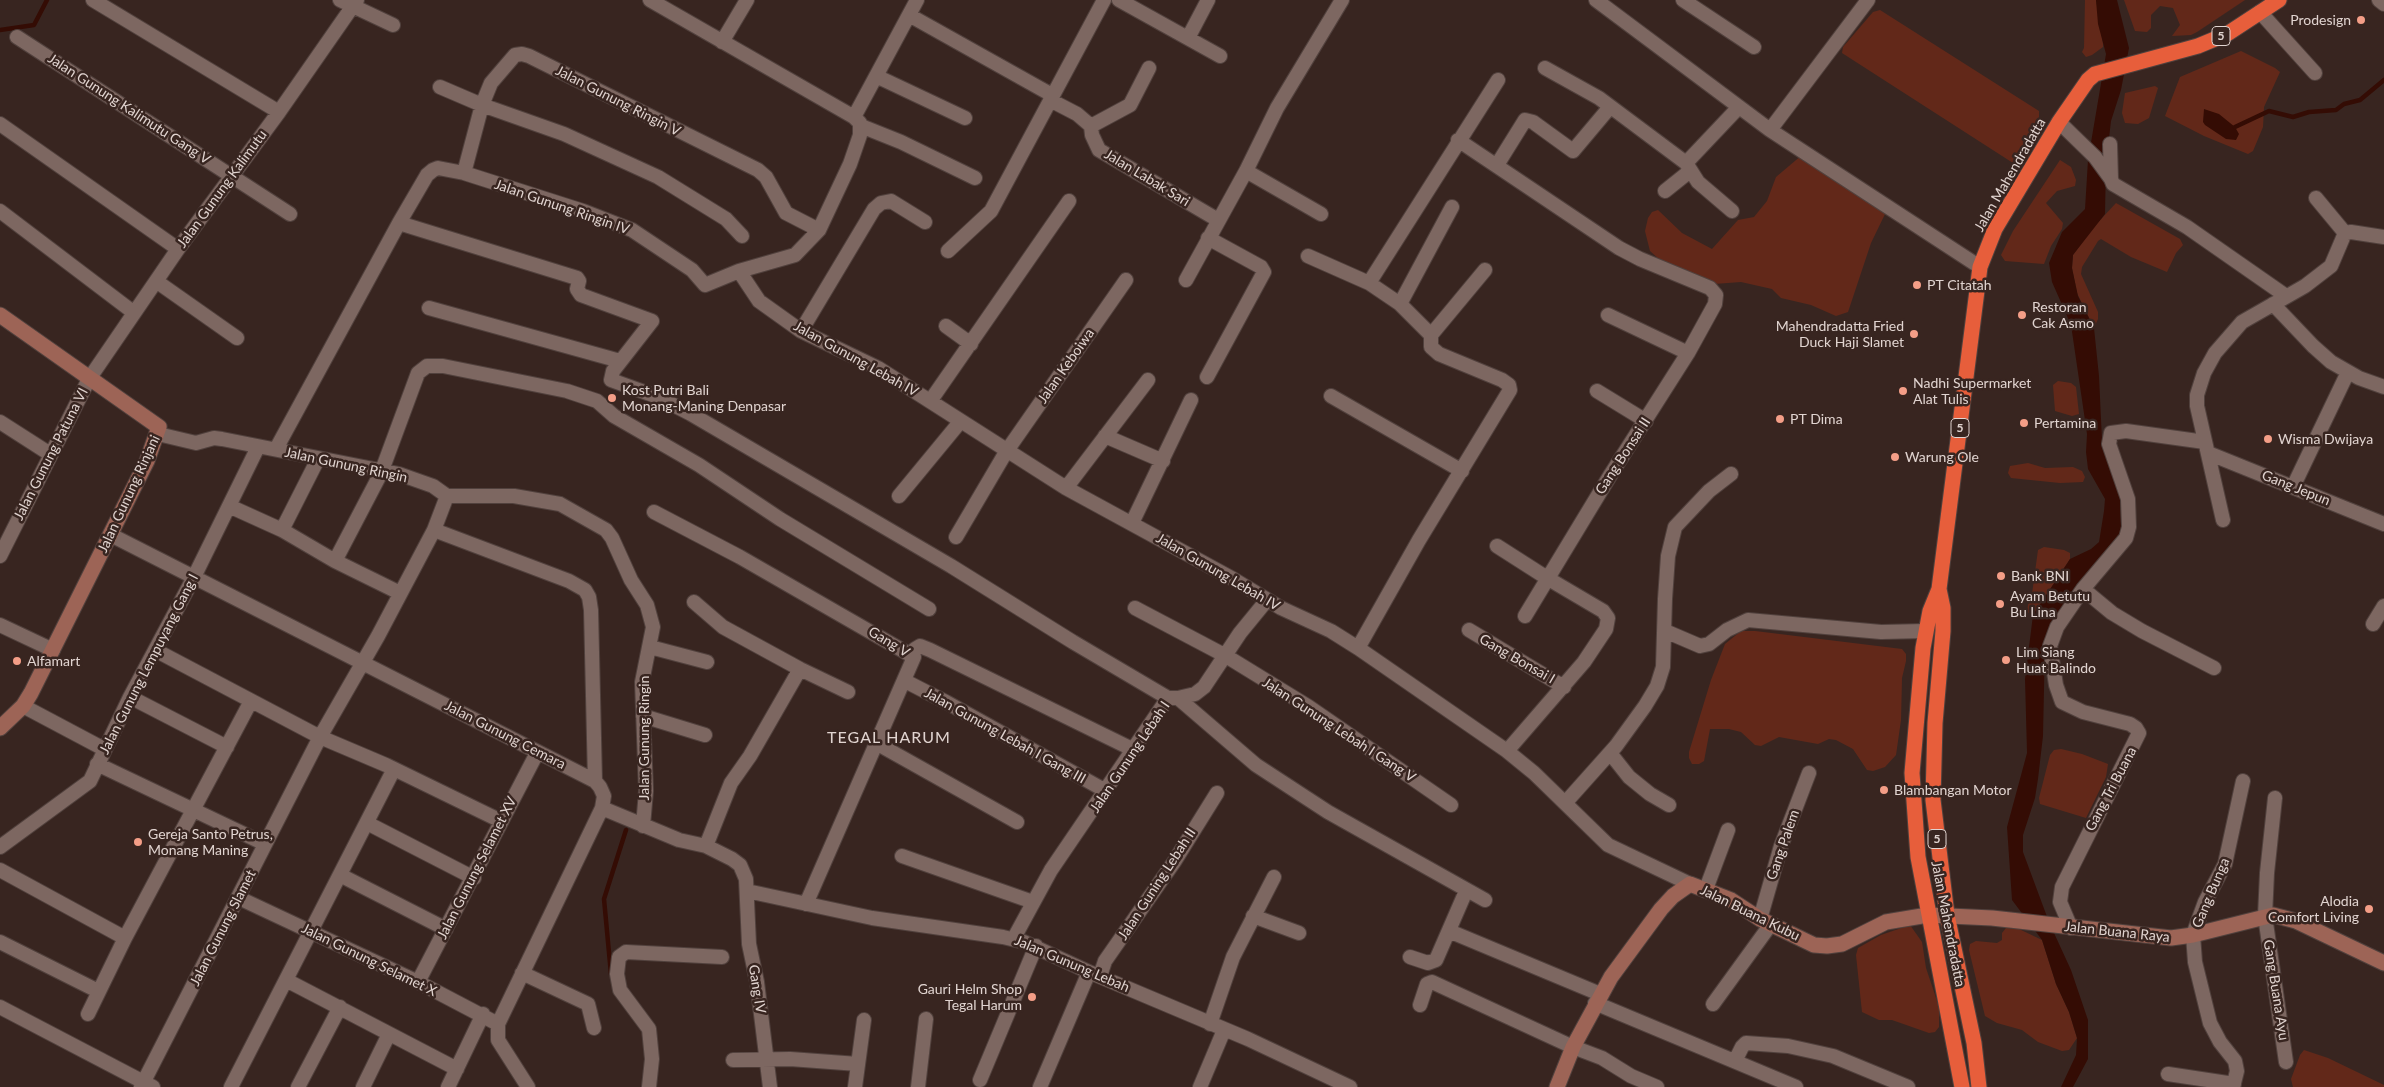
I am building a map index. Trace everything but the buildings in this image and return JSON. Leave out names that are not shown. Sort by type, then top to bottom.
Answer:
[{"type":"highway","name":"Jalan Mahendradatta","points":[[1962,1087],[1918,857],[1912,773],[1919,679],[1925,631],[1939,589],[1980,266],[1995,229],[2060,122],[2088,80],[2095,74],[2198,46],[2227,34],[2279,0]]},
{"type":"highway","name":"Jalan Mahendradatta","points":[[1939,589],[1943,608],[1944,631],[1935,723],[1933,800],[1947,915],[1974,1043],[1979,1087]]},
{"type":"street","points":[[93,0],[279,112]]},
{"type":"street","points":[[340,0],[355,4],[392,26]]},
{"type":"street","points":[[650,0],[858,122],[975,178]]},
{"type":"street","points":[[722,42],[747,0]]},
{"type":"street","points":[[740,271],[795,254],[819,230],[850,164],[858,122],[876,76],[918,0]]},
{"type":"street","points":[[948,251],[991,211],[1104,0]]},
{"type":"street","points":[[1119,0],[1220,56]]},
{"type":"street","points":[[1188,38],[1208,0]]},
{"type":"street","points":[[1186,280],[1278,108],[1342,0]]},
{"type":"street","points":[[1596,0],[1770,130],[1980,266]]},
{"type":"street","points":[[1683,0],[1754,48]]},
{"type":"street","points":[[1770,130],[1868,0]]},
{"type":"street","points":[[2379,0],[2384,4]]},
{"type":"street","name":"Jalan Gunung Kalimutu","points":[[89,379],[178,249],[279,112],[355,4]]},
{"type":"street","points":[[2260,12],[2315,73]]},
{"type":"street","points":[[909,15],[1051,97],[1091,126],[1130,105],[1149,68]]},
{"type":"street","name":"Jalan Gunung Kalimutu Gang V","points":[[17,37],[290,214]]},
{"type":"street","name":"Jalan Gunung Ringin V","points":[[464,173],[482,105],[491,83],[515,55],[529,56],[758,170],[766,177],[786,213],[819,230]]},
{"type":"street","points":[[1545,68],[1587,90],[1610,106],[1688,167],[1698,182],[1732,211]]},
{"type":"street","points":[[876,76],[965,118]]},
{"type":"street","points":[[1369,283],[1458,140],[1498,80]]},
{"type":"street","points":[[440,87],[482,105],[564,134],[658,177],[726,218],[742,236]]},
{"type":"street","points":[[1458,140],[1497,165],[1525,120],[1533,122],[1573,151],[1610,106]]},
{"type":"street","points":[[1665,191],[1739,107]]},
{"type":"street","points":[[2060,122],[2118,187],[2187,227],[2286,296]]},
{"type":"street","points":[[0,124],[178,249]]},
{"type":"street","name":"Jalan Labak Sari","points":[[1091,126],[1092,135],[1099,150],[1218,220]]},
{"type":"street","points":[[2109,175],[2110,144]]},
{"type":"street","name":"Gang Bonsai II","points":[[1497,165],[1620,248],[1640,259],[1710,288],[1716,295],[1715,304],[1688,353],[1524,616]]},
{"type":"street","name":"Jalan Gunung Ringin IV","points":[[399,223],[427,175],[438,168],[464,173],[583,211],[632,230],[675,257],[692,270],[705,285],[740,271]]},
{"type":"street","points":[[1246,170],[1321,214]]},
{"type":"street","points":[[2316,198],[2346,233]]},
{"type":"street","points":[[801,331],[874,209],[881,203],[891,201],[925,222]]},
{"type":"street","points":[[931,400],[1069,201]]},
{"type":"street","points":[[1400,304],[1452,208]]},
{"type":"street","points":[[0,211],[134,312]]},
{"type":"street","points":[[276,450],[399,223],[577,278],[579,281],[577,289],[581,295],[652,321],[620,361],[611,376],[611,380],[658,397],[691,414],[951,566],[1073,642],[1173,698],[1256,765],[1348,825],[1485,900]]},
{"type":"street","points":[[2223,520],[2197,406],[2199,388],[2204,373],[2219,348],[2242,322],[2306,286],[2331,266],[2346,233]]},
{"type":"street","points":[[2346,233],[2384,237]]},
{"type":"street","points":[[1207,377],[1264,272],[1261,267],[1208,238]]},
{"type":"street","points":[[1308,256],[1369,283],[1400,304],[1431,336]]},
{"type":"street","points":[[1358,648],[1419,540],[1510,390],[1509,385],[1502,380],[1438,354],[1431,347],[1431,336],[1485,270]]},
{"type":"street","name":"Jalan Gunung Lebah IV","points":[[740,271],[759,301],[801,331],[878,368],[931,400],[960,422],[1006,452],[1066,488],[1233,579],[1267,600],[1331,631],[1358,648],[1506,751],[1566,802],[1608,845],[1690,884]]},
{"type":"street","name":"Jalan Keboiwa","points":[[956,537],[1006,452],[1126,280]]},
{"type":"street","points":[[156,281],[237,338]]},
{"type":"street","points":[[2273,304],[2313,346],[2348,372],[2384,387]]},
{"type":"street","points":[[428,308],[620,361]]},
{"type":"street","name":"Jalan Gunung Rinjani","points":[[0,314],[89,379],[156,423],[158,427],[158,434],[111,534],[53,650],[23,706],[0,728]]},
{"type":"street","points":[[1608,315],[1688,353]]},
{"type":"street","points":[[946,326],[971,344]]},
{"type":"street","points":[[335,560],[381,472],[410,390],[418,373],[427,366],[444,366],[567,391],[597,401],[614,416],[699,465],[780,519],[929,609]]},
{"type":"street","points":[[2293,487],[2348,372]]},
{"type":"street","name":"Jalan Gunung Patuna VI","points":[[0,556],[89,379]]},
{"type":"street","points":[[1066,488],[1148,380]]},
{"type":"street","points":[[1597,391],[1646,421]]},
{"type":"street","points":[[1331,396],[1462,471]]},
{"type":"street","points":[[1132,523],[1191,400]]},
{"type":"street","points":[[899,496],[960,422]]},
{"type":"street","points":[[0,423],[50,454]]},
{"type":"street","name":"Gang Tri Buana","points":[[2068,927],[2060,902],[2062,887],[2138,733],[2136,728],[2130,724],[2083,712],[2062,702],[2056,685],[2050,646],[2057,627],[2083,589],[2126,538],[2129,527],[2128,499],[2109,444],[2111,433],[2126,431],[2206,448]]},
{"type":"street","name":"Jalan Gunung Ringin","points":[[158,434],[196,443],[214,438],[399,474],[433,486],[448,496],[514,496],[560,504],[606,530],[612,538],[625,569],[647,605],[652,628],[642,682],[646,792],[640,825]]},
{"type":"street","points":[[1104,436],[1163,461]]},
{"type":"street","name":"Jalan Gunung Lempuyang Gang I","points":[[0,847],[90,781],[130,697],[194,577],[258,447]]},
{"type":"street","name":"Gang Jepun","points":[[2206,448],[2293,487],[2384,524]]},
{"type":"street","points":[[282,530],[318,459]]},
{"type":"street","points":[[1566,802],[1610,753],[1645,706],[1657,686],[1663,667],[1668,556],[1675,526],[1709,491],[1731,474]]},
{"type":"street","name":"Jalan Gunung Slamet","points":[[146,1086],[265,844],[320,737],[434,530],[448,496]]},
{"type":"street","points":[[229,506],[282,530],[335,560],[400,593]]},
{"type":"street","name":"Gang V","points":[[654,512],[740,557],[913,655],[914,658],[905,681],[806,904]]},
{"type":"street","points":[[434,530],[569,581],[585,590],[589,598],[591,610],[595,781],[602,791],[602,808],[498,1024],[498,1040],[528,1087]]},
{"type":"street","name":"Jalan Gunung Cemara","points":[[111,534],[537,754],[595,781]]},
{"type":"street","points":[[1497,546],[1603,611],[1608,618],[1606,629],[1596,645],[1564,687],[1506,751]]},
{"type":"street","points":[[2083,589],[2112,613],[2142,631],[2214,668]]},
{"type":"street","name":"Jalan Gunung Lebah I","points":[[1014,938],[1051,870],[1134,750],[1173,698],[1200,691],[1226,656],[1240,633],[1267,600]]},
{"type":"street","points":[[694,602],[723,627],[800,669],[848,692]]},
{"type":"street","points":[[2373,624],[2384,606]]},
{"type":"street","name":"Jalan Gunung Lebah I Gang V","points":[[1135,608],[1226,656],[1364,744],[1452,805]]},
{"type":"street","points":[[1665,631],[1700,646],[1709,644],[1727,630],[1748,620],[1880,632],[1925,631]]},
{"type":"street","points":[[0,625],[53,650]]},
{"type":"street","name":"Gang Bonsai I","points":[[1469,630],[1564,687]]},
{"type":"street","points":[[913,655],[920,646],[930,650],[1134,750]]},
{"type":"street","points":[[650,647],[707,662]]},
{"type":"street","points":[[155,650],[320,737],[394,769],[501,820]]},
{"type":"street","points":[[706,846],[731,783],[750,756],[800,669]]},
{"type":"street","name":"Jalan Gunung Lebah I Gang III","points":[[905,681],[1106,791]]},
{"type":"street","points":[[130,697],[227,747]]},
{"type":"street","points":[[88,1014],[125,938],[251,701]]},
{"type":"street","points":[[23,706],[104,749]]},
{"type":"street","points":[[643,716],[705,735]]},
{"type":"street","points":[[876,743],[1017,822]]},
{"type":"street","points":[[1610,753],[1623,772],[1633,781],[1669,804]]},
{"type":"street","name":"Jalan Gunung Selamet XV","points":[[418,982],[474,878],[501,820],[537,754]]},
{"type":"street","points":[[97,764],[265,844]]},
{"type":"street","points":[[232,1087],[394,769]]},
{"type":"street","name":"Gang Palem","points":[[1713,1004],[1766,922],[1782,846],[1809,773]]},
{"type":"street","name":"Gang Bunga","points":[[2234,1086],[2237,1071],[2235,1061],[2220,1042],[2210,1023],[2195,962],[2193,935],[2205,902],[2225,864],[2243,780]]},
{"type":"street","name":"Jalan Guning Lebah II","points":[[1040,1087],[1094,974],[1174,862],[1217,792]]},
{"type":"street","name":"Gang Buana Ayu","points":[[2275,798],[2266,873],[2265,916],[2286,1062]]},
{"type":"street","name":"Gang IV","points":[[602,808],[679,840],[706,846],[740,865],[746,879],[749,944],[768,1059],[770,1087]]},
{"type":"street","points":[[367,823],[474,878]]},
{"type":"street","points":[[1706,889],[1728,830]]},
{"type":"street","points":[[902,856],[1033,902]]},
{"type":"street","points":[[0,870],[125,938]]},
{"type":"street","points":[[340,874],[446,929]]},
{"type":"street","points":[[1210,1024],[1233,956],[1274,877]]},
{"type":"street","name":"Jalan Buana Kubu","points":[[1556,1087],[1573,1047],[1598,999],[1661,909],[1673,896],[1690,884],[1731,900],[1766,922],[1814,945],[1842,944],[1886,922],[1928,915]]},
{"type":"street","name":"Jalan Gunung Lebah","points":[[747,891],[872,918],[1014,938],[1036,946],[1094,974],[1224,1030],[1324,1081],[1350,1087]]},
{"type":"street","points":[[1410,956],[1428,964],[1432,963],[1439,954],[1466,891]]},
{"type":"street","name":"Jalan Gunung Selamet X","points":[[239,898],[418,982],[483,1014],[498,1024]]},
{"type":"street","name":"Jalan Buana Raya","points":[[1928,915],[2023,922],[2142,937],[2171,938],[2193,935],[2265,916],[2296,921],[2384,963]]},
{"type":"street","points":[[1253,916],[1299,933]]},
{"type":"street","points":[[1449,931],[1796,1087]]},
{"type":"street","points":[[0,942],[98,991]]},
{"type":"street","points":[[980,1080],[1036,946]]},
{"type":"street","points":[[649,1087],[652,1059],[649,1029],[620,990],[617,974],[619,957],[626,952],[722,957]]},
{"type":"street","points":[[522,973],[588,1004],[594,1028]]},
{"type":"street","points":[[286,980],[340,1006],[457,1069]]},
{"type":"street","points":[[1420,1005],[1427,984],[1432,982],[1573,1047],[1602,1058],[1631,1076],[1657,1087]]},
{"type":"street","points":[[298,1087],[340,1006]]},
{"type":"street","points":[[0,1007],[146,1086]]},
{"type":"street","points":[[448,1087],[483,1014]]},
{"type":"street","points":[[918,1087],[926,1019]]},
{"type":"street","points":[[855,1087],[864,1020]]},
{"type":"street","points":[[1200,1087],[1224,1030]]},
{"type":"street","points":[[363,1087],[389,1034]]},
{"type":"street","points":[[1735,1061],[1746,1043],[1788,1046],[1833,1056],[1908,1087]]},
{"type":"street","points":[[733,1060],[768,1059],[858,1064]]},
{"type":"street","points":[[2168,1074],[2234,1086]]},
{"type":"shaded area","points":[[2085,0],[2096,0],[2103,44],[2103,47],[2086,57],[2082,52],[2084,48]]},
{"type":"shaded area","points":[[2096,0],[2117,0],[2129,48],[2121,90],[2111,121],[2106,164],[2105,214],[2073,255],[2072,268],[2078,296],[2094,328],[2099,376],[2102,440],[2120,495],[2121,529],[2119,536],[2079,583],[2056,616],[2045,643],[2043,736],[2035,798],[2023,835],[2023,852],[2049,922],[2071,970],[2088,1020],[2088,1059],[2073,1087],[2061,1087],[2076,1055],[2077,1038],[2069,1012],[2056,984],[2042,940],[2012,900],[2007,827],[2027,753],[2025,679],[2033,615],[2070,559],[2091,549],[2099,542],[2104,511],[2105,499],[2088,469],[2086,452],[2087,434],[2071,325],[2052,282],[2049,263],[2062,232],[2085,209],[2088,160],[2106,54],[2098,24]]},
{"type":"shaded area","points":[[2124,0],[2245,0],[2191,35],[2172,36],[2180,25],[2173,8],[2160,6],[2151,15],[2151,28],[2147,32],[2135,31]]},
{"type":"shaded area","points":[[1880,10],[2039,111],[2039,117],[2013,163],[1842,53],[1843,47],[1873,12]]},
{"type":"shaded area","points":[[2241,51],[2280,72],[2264,107],[2263,127],[2253,151],[2248,154],[2204,136],[2165,116],[2180,77]]},
{"type":"shaded area","points":[[2155,86],[2158,88],[2149,118],[2138,124],[2125,123],[2122,113],[2125,93]]},
{"type":"shaded area","points":[[2204,109],[2219,114],[2235,127],[2239,134],[2236,140],[2226,139],[2205,125],[2203,122]]},
{"type":"shaded area","points":[[1802,155],[1886,212],[1871,243],[1848,312],[1836,316],[1811,305],[1781,298],[1772,289],[1741,282],[1714,284],[1660,260],[1650,251],[1645,231],[1648,218],[1652,212],[1658,210],[1682,233],[1712,249],[1738,220],[1754,217],[1767,201],[1776,177]]},
{"type":"shaded area","points":[[2060,160],[2071,167],[2076,180],[2075,186],[2057,191],[2046,203],[2063,223],[2062,229],[2051,246],[2044,264],[2005,261],[2001,255],[2013,231]]},
{"type":"shaded area","points":[[2116,203],[2180,239],[2183,245],[2176,253],[2167,272],[2131,257],[2101,239],[2098,241],[2082,267],[2081,274],[2098,312],[2098,319],[2094,328],[2077,293],[2072,268],[2073,255],[2090,231]]},
{"type":"shaded area","points":[[2058,381],[2071,383],[2076,387],[2079,414],[2072,416],[2055,411],[2053,385]]},
{"type":"shaded area","points":[[2028,463],[2045,468],[2073,467],[2082,471],[2085,477],[2083,482],[2060,483],[2011,478],[2008,473],[2010,466]]},
{"type":"shaded area","points":[[2044,547],[2064,550],[2070,553],[2070,559],[2033,615],[2027,612],[2028,605],[2032,594],[2038,550]]},
{"type":"shaded area","points":[[1741,631],[1755,631],[1902,649],[1906,654],[1906,661],[1902,678],[1901,720],[1896,755],[1885,767],[1873,771],[1867,770],[1853,749],[1836,740],[1829,739],[1818,744],[1779,737],[1761,746],[1755,745],[1741,732],[1729,729],[1710,729],[1704,761],[1699,764],[1692,764],[1689,752],[1711,680],[1725,644]]},
{"type":"shaded area","points":[[2061,749],[2082,754],[2108,764],[2106,777],[2086,818],[2040,804],[2039,798],[2050,755],[2054,750]]},
{"type":"shaded area","points":[[1910,925],[1922,942],[1926,968],[1939,1007],[1939,1027],[1935,1032],[1929,1033],[1892,1020],[1879,1020],[1862,1012],[1856,955],[1858,948],[1881,935]]},
{"type":"shaded area","points":[[2006,928],[2019,929],[2042,940],[2056,984],[2069,1012],[2077,1038],[2069,1050],[2062,1051],[2038,1042],[2022,1030],[1997,1023],[1985,1016],[1969,950],[1970,944],[1976,941],[1997,943],[2002,940],[2002,933]]},
{"type":"shaded area","points":[[2304,1050],[2328,1058],[2384,1085],[2384,1087],[2293,1087],[2291,1079],[2300,1055]]},
{"type":"waterway","points":[[0,30],[34,25],[47,0]]},
{"type":"waterway","points":[[2235,127],[2269,111],[2293,117],[2309,112],[2336,110],[2344,104],[2360,100],[2384,80]]},
{"type":"waterway","points":[[611,974],[604,899],[626,830]]},
{"type":"place","name":"Prodesign","points":[[2361,20]]},
{"type":"place","name":"PT Citatah","points":[[1917,285]]},
{"type":"place","name":"Restoran Cak Asmo","points":[[2022,315]]},
{"type":"place","name":"Mahendradatta Fried Duck Haji Slamet","points":[[1914,334]]},
{"type":"place","name":"Nadhi Supermarket Alat Tulis","points":[[1903,391]]},
{"type":"place","name":"Kost Putri Bali Monang-Maning Denpasar","points":[[612,398]]},
{"type":"place","name":"PT Dima","points":[[1780,419]]},
{"type":"place","name":"Pertamina","points":[[2024,423]]},
{"type":"place","name":"Wisma Dwijaya","points":[[2268,439]]},
{"type":"place","name":"Warung Ole","points":[[1895,457]]},
{"type":"place","name":"Bank BNI","points":[[2001,576]]},
{"type":"place","name":"Ayam Betutu Bu Lina","points":[[2000,604]]},
{"type":"place","name":"Lim Siang Huat Balindo","points":[[2006,660]]},
{"type":"place","name":"Alfamart","points":[[17,661]]},
{"type":"place","name":"Blambangan Motor","points":[[1884,790]]},
{"type":"place","name":"Gereja Santo Petrus, Monang Maning","points":[[138,842]]},
{"type":"place","name":"Alodia Comfort Living","points":[[2369,909]]},
{"type":"place","name":"Gauri Helm Shop Tegal Harum","points":[[1032,997]]},
{"type":"district","name":"TEGAL HARUM","points":[[889,738]]}]
